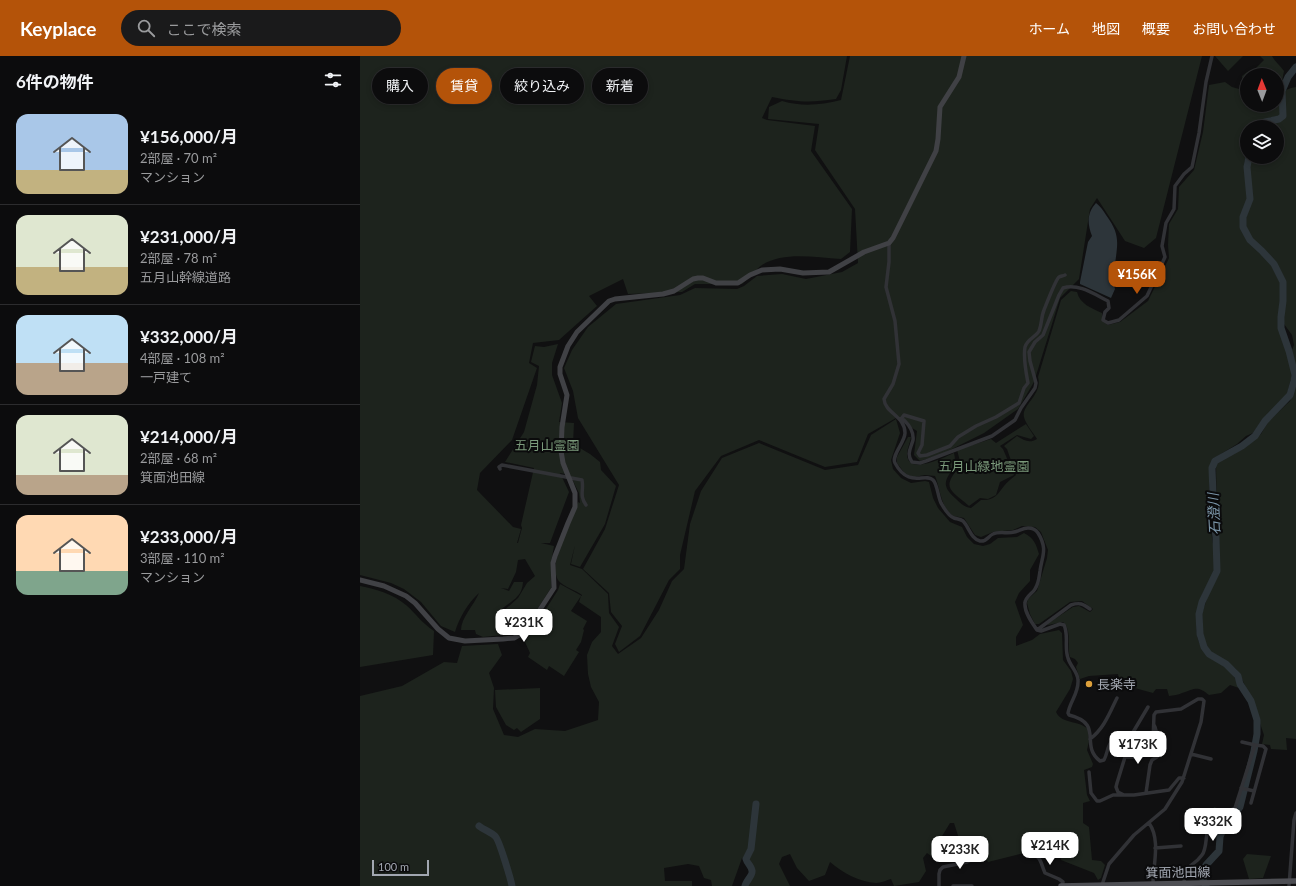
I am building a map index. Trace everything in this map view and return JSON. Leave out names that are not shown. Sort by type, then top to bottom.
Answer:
[{"type":"main road","name":"箕面池田線","points":[[1062,886],[1184,883],[1289,884],[1296,881]]},
{"type":"street","points":[[360,580],[377,584],[406,596],[438,629],[449,638],[465,641],[504,639],[520,636],[526,631],[554,588],[555,556],[575,507],[575,493],[563,463],[561,451],[562,427],[568,395],[560,374],[560,367],[568,346],[576,332],[609,301],[615,299],[663,294],[674,291],[693,279],[698,278],[703,278],[716,283],[738,283],[750,275],[762,270],[780,269],[809,273],[829,272],[864,252],[889,243],[893,238],[936,151],[940,107],[959,77],[964,56]]},
{"type":"street","points":[[889,243],[889,262],[886,287],[895,321],[900,364],[893,384],[884,398],[886,406],[901,420],[904,420],[911,430],[913,440],[909,455],[912,462],[926,461],[992,436],[1015,420],[1021,408],[1032,393],[1036,382],[1029,352],[1035,342],[1043,335],[1063,288],[1068,286],[1077,286],[1108,300],[1109,308],[1105,312],[1103,320],[1108,324],[1118,320],[1147,296],[1165,257],[1162,246],[1166,223],[1174,208],[1175,186],[1184,174],[1192,167],[1199,133],[1206,82],[1212,56]]},
{"type":"street","points":[[901,420],[904,415],[924,421],[922,445],[918,453],[920,456],[927,455],[950,446],[958,437],[976,426],[1019,404],[1024,388],[1028,383],[1025,367],[1025,346],[1031,337],[1037,334],[1040,329],[1044,309],[1058,277],[1065,275]]},
{"type":"street","points":[[901,420],[905,427],[905,434],[894,461],[905,476],[909,478],[932,479],[934,481],[938,497],[946,511],[950,516],[963,522],[975,539],[984,541],[993,534],[1014,532],[1030,528],[1034,529],[1038,533],[1043,547],[1044,558],[1037,585],[1024,602],[1028,616],[1037,630]]},
{"type":"street","points":[[500,469],[499,467],[502,465],[582,480],[582,499],[586,505]]},
{"type":"street","points":[[1037,630],[1071,605],[1082,603],[1090,609]]},
{"type":"street","points":[[1037,630],[1060,624],[1064,625],[1066,629],[1066,650],[1078,680],[1077,690],[1068,712],[1069,715],[1082,719],[1087,725],[1090,730],[1093,754],[1100,761],[1104,760],[1111,741],[1116,739],[1119,734],[1129,739],[1148,707]]},
{"type":"street","points":[[1090,739],[1102,728],[1117,698]]},
{"type":"street","points":[[1102,885],[1109,864],[1134,835],[1165,809],[1184,778],[1202,716],[1204,701],[1202,699],[1198,699],[1181,709],[1174,711],[1156,712],[1154,715],[1153,724],[1152,748],[1147,754],[1138,757],[1125,757],[1116,787],[1118,792],[1125,795]]},
{"type":"street","points":[[1146,793],[1150,765],[1152,760],[1157,757],[1160,746],[1156,727],[1153,724]]},
{"type":"street","points":[[1116,739],[1138,750],[1148,749],[1152,745]]},
{"type":"street","points":[[1242,742],[1263,746],[1266,749],[1251,804]]},
{"type":"street","points":[[1184,883],[1184,873],[1186,869],[1194,864],[1203,854],[1207,833],[1212,830],[1226,812],[1235,808],[1243,788],[1255,745]]},
{"type":"street","points":[[1191,754],[1211,759]]},
{"type":"street","points":[[1089,772],[1091,792],[1097,801],[1113,795],[1169,790],[1179,778],[1184,778]]},
{"type":"street","points":[[1243,788],[1254,791]]},
{"type":"street","points":[[1289,884],[1294,820],[1296,813]]},
{"type":"street","points":[[1149,823],[1154,837],[1156,884]]},
{"type":"street","points":[[1155,848],[1181,846]]},
{"type":"street","points":[[1029,853],[1036,854],[1040,859],[1045,873],[1059,878],[1062,882],[1062,886]]},
{"type":"street","points":[[939,886],[939,874],[943,867],[967,862],[980,855]]},
{"type":"street","points":[[953,886],[972,886]]},
{"type":"green space","name":"五月山霊園","points":[[360,56],[847,56],[841,90],[836,99],[804,101],[772,97],[762,118],[767,120],[815,126],[811,151],[852,209],[850,252],[841,259],[800,256],[780,258],[759,267],[742,284],[695,284],[682,292],[628,294],[623,279],[589,296],[597,306],[559,340],[533,343],[529,363],[537,368],[512,440],[480,473],[477,490],[513,527],[521,529],[518,543],[522,528],[521,525],[534,468],[505,462],[524,432],[537,385],[539,366],[531,362],[535,346],[544,347],[558,344],[552,363],[552,375],[562,403],[559,422],[574,423],[573,444],[600,462],[601,470],[616,486],[605,524],[580,567],[571,564],[575,545],[570,565],[582,569],[608,594],[609,613],[619,627],[612,646],[618,654],[641,638],[659,610],[672,581],[684,569],[690,524],[701,491],[722,458],[759,443],[825,470],[858,465],[871,435],[896,419],[900,433],[891,460],[893,469],[901,478],[911,483],[925,481],[929,482],[933,498],[938,508],[950,522],[962,527],[967,537],[974,544],[983,546],[990,544],[998,538],[1017,537],[1024,533],[1036,544],[1039,554],[1030,570],[1030,581],[1019,593],[1015,602],[1023,625],[1016,637],[1016,646],[1032,640],[1040,634],[1059,630],[1062,633],[1063,660],[1071,671],[1073,679],[1070,689],[1056,712],[1063,719],[1080,724],[1088,729],[1089,741],[1087,750],[1093,764],[1092,767],[1084,770],[1087,795],[1090,801],[1083,803],[1083,823],[1089,827],[1092,860],[1101,861],[1105,865],[1101,878],[1098,880],[1094,873],[1061,860],[1061,852],[1056,845],[988,862],[980,853],[967,860],[961,858],[961,845],[954,823],[950,823],[936,846],[934,858],[927,853],[923,858],[926,871],[919,882],[894,886],[891,879],[876,883],[857,879],[840,870],[830,862],[825,875],[809,881],[797,868],[790,854],[782,857],[779,864],[790,886],[749,886],[748,883],[751,870],[742,858],[732,886],[712,886],[711,880],[704,878],[699,866],[688,864],[664,868],[665,881],[692,881],[692,886],[360,886],[360,696],[402,686],[444,662],[457,663],[462,646],[498,644],[502,655],[489,673],[494,688],[493,709],[504,735],[518,737],[535,729],[565,731],[598,720],[599,702],[591,687],[588,674],[587,655],[592,642],[601,632],[601,617],[579,602],[581,596],[571,611],[587,621],[583,629],[581,642],[576,650],[579,652],[564,676],[549,666],[547,670],[528,657],[530,653],[525,642],[558,590],[560,584],[582,596],[560,582],[556,573],[556,563],[562,541],[578,502],[580,503],[579,493],[570,475],[560,473],[569,492],[550,543],[541,543],[554,546],[551,563],[551,588],[525,628],[517,634],[483,637],[476,634],[475,630],[461,630],[465,616],[479,593],[464,611],[455,632],[441,626],[421,602],[404,589],[391,583],[360,575]],"holes":[[[525,559],[535,576],[527,583],[518,598],[500,614],[497,614],[517,597],[522,588],[523,582],[514,582],[509,591],[501,588],[508,589],[516,572],[518,560]]]},
{"type":"green space","points":[[850,56],[1202,56],[1156,238],[1144,248],[1125,241],[1097,198],[1090,209],[1079,279],[1060,298],[1034,382],[1018,409],[984,433],[942,454],[920,461],[914,455],[917,431],[896,418],[868,434],[857,462],[825,467],[759,440],[721,456],[695,491],[680,555],[680,569],[669,580],[640,636],[619,652],[615,644],[622,626],[611,612],[609,593],[583,569],[605,529],[619,485],[578,418],[573,391],[564,368],[572,350],[588,327],[616,304],[680,295],[695,288],[737,289],[744,286],[757,276],[782,274],[806,279],[842,272],[858,263],[855,209],[815,150],[819,124],[768,119],[769,107],[782,101],[812,105],[841,100]]},
{"type":"green space","points":[[1215,56],[1243,56],[1228,71]]},
{"type":"green space","points":[[1260,56],[1272,56],[1282,68],[1256,68],[1264,60]]},
{"type":"green space","points":[[1225,82],[1232,87],[1240,88],[1240,112],[1280,112],[1280,115],[1278,116],[1264,120],[1240,120],[1240,164],[1244,164],[1247,178],[1248,201],[1241,216],[1241,227],[1248,241],[1260,252],[1279,277],[1281,288],[1278,327],[1287,352],[1292,375],[1287,394],[1262,420],[1253,433],[1246,436],[1237,444],[1213,459],[1209,468],[1211,529],[1215,569],[1205,588],[1198,607],[1196,618],[1197,635],[1204,651],[1230,672],[1236,679],[1239,688],[1230,685],[1221,693],[1209,695],[1202,690],[1196,689],[1169,696],[1167,689],[1156,689],[1153,693],[1120,684],[1118,674],[1089,676],[1080,679],[1076,667],[1078,663],[1075,659],[1070,657],[1066,625],[1063,622],[1047,624],[1073,607],[1079,606],[1090,612],[1093,609],[1082,601],[1070,602],[1039,624],[1035,624],[1027,603],[1028,599],[1037,591],[1047,558],[1048,550],[1041,532],[1035,527],[1022,526],[1013,530],[993,532],[981,537],[975,535],[964,518],[954,516],[946,509],[935,476],[925,475],[914,477],[905,474],[897,463],[897,457],[908,437],[911,437],[907,456],[911,463],[916,465],[930,463],[954,453],[955,460],[946,481],[946,486],[959,502],[964,506],[971,508],[981,500],[989,500],[995,497],[1016,475],[1007,449],[1004,446],[1017,436],[1029,441],[1037,439],[1026,422],[1024,413],[1038,389],[1038,377],[1061,300],[1071,291],[1077,292],[1083,303],[1102,313],[1102,321],[1108,325],[1120,322],[1148,301],[1169,258],[1169,224],[1178,209],[1179,187],[1194,170],[1203,132],[1209,85]]},
{"type":"green space","points":[[1296,87],[1296,370],[1292,350],[1294,345],[1292,335],[1284,324],[1285,282],[1277,264],[1253,240],[1245,226],[1252,200],[1249,164],[1284,164],[1284,120],[1282,120],[1285,118],[1284,91]]},
{"type":"green space","points":[[1296,385],[1296,739],[1286,738],[1287,750],[1271,749],[1270,745],[1262,744],[1264,735],[1253,703],[1241,677],[1236,669],[1211,652],[1205,642],[1202,614],[1208,595],[1220,571],[1217,521],[1217,462],[1243,449],[1261,434],[1268,422],[1290,401]]},
{"type":"green space","name":"五月山緑地霊園","points":[[1026,424],[1034,436],[1031,439],[1017,435],[1000,446],[1003,449],[1014,475],[1000,482],[996,495],[988,499],[980,498],[969,506],[952,492],[949,484],[961,465],[957,450],[991,439],[996,443]]},
{"type":"green space","points":[[360,586],[378,590],[401,601],[434,631],[433,655],[360,667]]},
{"type":"green space","points":[[540,688],[540,719],[521,732],[517,728],[514,730],[506,725],[496,707],[495,690]]},
{"type":"green space","points":[[1214,807],[1226,811],[1211,829],[1209,829]]},
{"type":"green space","points":[[1247,854],[1271,856],[1263,878],[1249,879],[1243,859]]},
{"type":"shaded area","points":[[1096,203],[1111,222],[1117,238],[1115,264],[1121,267],[1119,280],[1114,285],[1115,289],[1111,298],[1080,284],[1088,242],[1092,236],[1089,227],[1089,214]]},
{"type":"waterway","name":"石澄川","points":[[1274,120],[1283,116],[1282,91],[1288,77],[1296,67]]},
{"type":"waterway","name":"石澄川","points":[[1206,886],[1202,873],[1206,865],[1219,851],[1222,832],[1240,807],[1257,734],[1257,720],[1251,701],[1240,684],[1238,676],[1226,664],[1209,654],[1204,647],[1200,634],[1199,614],[1202,602],[1217,571],[1212,468],[1215,461],[1242,446],[1255,436],[1265,421],[1290,395],[1295,375],[1281,328],[1283,282],[1274,264],[1250,240],[1243,227],[1243,217],[1250,199],[1248,164]]},
{"type":"waterway","points":[[745,886],[752,873],[746,859],[751,849],[756,804]]},
{"type":"waterway","points":[[479,826],[495,836],[497,839],[505,860],[512,886]]},
{"type":"place","name":"長楽寺","points":[[1089,684]]}]
